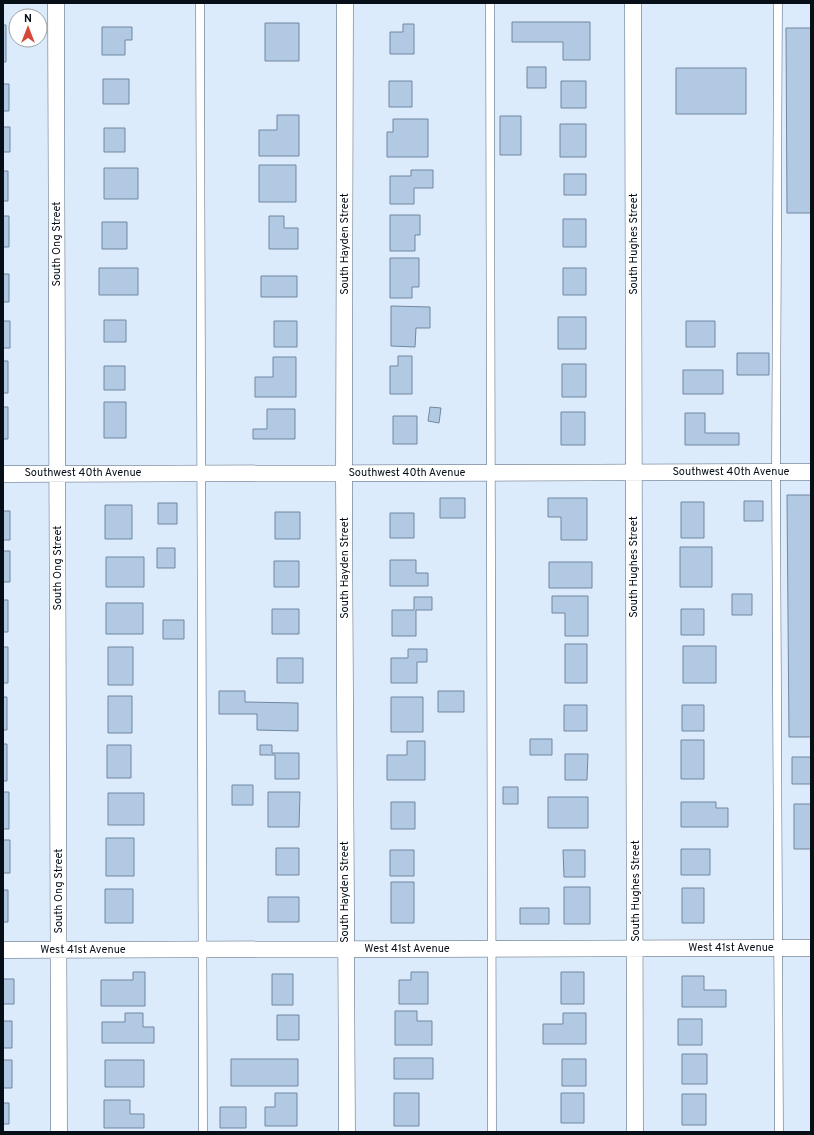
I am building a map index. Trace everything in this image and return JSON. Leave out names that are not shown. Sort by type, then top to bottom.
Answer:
[{"type":"street","name":"South Ong Street","points":[[56,3],[59,1132]]},
{"type":"street","name":"South Hayden Street","points":[[345,3],[344,474],[347,1132]]},
{"type":"street","name":"South Hughes Street","points":[[633,3],[636,948],[635,1132]]},
{"type":"street","name":"Southwest 40th Avenue","points":[[3,474],[811,472]]},
{"type":"street","name":"West 41st Avenue","points":[[3,950],[811,948]]},
{"type":"lane","points":[[200,3],[203,1132]]},
{"type":"lane","points":[[490,3],[490,473],[493,949],[492,1132]]},
{"type":"lane","points":[[778,3],[776,472],[779,1132]]},
{"type":"building","points":[[512,22],[590,22],[590,60],[563,60],[563,42],[512,42]]},
{"type":"building","points":[[265,23],[299,23],[299,61],[265,61]]},
{"type":"building","points":[[403,24],[414,24],[414,54],[390,54],[390,32],[403,32]]},
{"type":"building","points":[[3,25],[6,25],[6,62],[3,62]]},
{"type":"building","points":[[102,27],[132,27],[132,40],[125,40],[125,55],[102,55]]},
{"type":"building","points":[[786,28],[811,28],[811,213],[787,213]]},
{"type":"building","points":[[527,67],[546,67],[546,88],[527,88]]},
{"type":"building","points":[[676,68],[746,68],[746,114],[676,114]]},
{"type":"building","points":[[103,79],[129,79],[129,104],[103,104]]},
{"type":"building","points":[[389,81],[412,81],[412,107],[389,107]]},
{"type":"building","points":[[561,81],[586,81],[586,108],[561,108]]},
{"type":"building","points":[[3,84],[9,84],[9,111],[3,111]]},
{"type":"building","points":[[277,115],[299,115],[299,156],[259,156],[259,130],[277,130]]},
{"type":"building","points":[[500,116],[521,116],[521,155],[500,155]]},
{"type":"building","points":[[393,119],[428,119],[428,157],[387,157],[387,132],[393,132]]},
{"type":"building","points":[[560,124],[586,124],[586,157],[560,157]]},
{"type":"building","points":[[3,127],[10,127],[10,152],[3,152]]},
{"type":"building","points":[[104,128],[125,128],[125,152],[104,152]]},
{"type":"building","points":[[259,165],[296,165],[296,202],[259,202]]},
{"type":"building","points":[[104,168],[138,168],[138,199],[104,199]]},
{"type":"building","points":[[411,170],[433,170],[433,188],[414,188],[414,204],[390,204],[390,176],[411,176]]},
{"type":"building","points":[[3,171],[8,171],[8,201],[3,201]]},
{"type":"building","points":[[564,174],[586,174],[586,195],[564,195]]},
{"type":"building","points":[[390,215],[420,215],[420,235],[415,235],[415,251],[390,251]]},
{"type":"building","points":[[3,216],[9,216],[9,247],[3,247]]},
{"type":"building","points":[[269,216],[284,216],[284,228],[298,228],[298,249],[269,249]]},
{"type":"building","points":[[563,219],[586,219],[586,247],[563,247]]},
{"type":"building","points":[[102,222],[127,222],[127,249],[102,249]]},
{"type":"building","points":[[390,258],[419,258],[419,287],[412,287],[412,298],[390,298]]},
{"type":"building","points":[[99,268],[138,268],[138,295],[99,295]]},
{"type":"building","points":[[563,268],[586,268],[586,295],[563,295]]},
{"type":"building","points":[[3,274],[9,274],[9,302],[3,302]]},
{"type":"building","points":[[261,276],[297,276],[297,297],[261,297]]},
{"type":"building","points":[[391,306],[430,307],[430,328],[416,328],[415,347],[391,346]]},
{"type":"building","points":[[558,317],[586,317],[586,349],[558,349]]},
{"type":"building","points":[[104,320],[126,320],[126,342],[104,342]]},
{"type":"building","points":[[3,321],[10,321],[10,348],[3,348]]},
{"type":"building","points":[[274,321],[297,321],[297,347],[274,347]]},
{"type":"building","points":[[686,321],[715,321],[715,347],[686,347]]},
{"type":"building","points":[[737,353],[769,353],[769,375],[737,375]]},
{"type":"building","points":[[398,356],[412,356],[412,394],[390,394],[390,366],[398,366]]},
{"type":"building","points":[[273,357],[296,357],[296,397],[255,397],[255,377],[273,377]]},
{"type":"building","points":[[3,361],[8,361],[8,393],[3,393]]},
{"type":"building","points":[[562,364],[586,364],[586,397],[562,397]]},
{"type":"building","points":[[104,366],[125,366],[125,390],[104,390]]},
{"type":"building","points":[[683,370],[723,370],[723,394],[683,394]]},
{"type":"building","points":[[104,402],[126,402],[126,438],[104,438]]},
{"type":"building","points":[[3,407],[8,407],[8,439],[3,439]]},
{"type":"building","points":[[430,407],[441,408],[439,423],[428,421]]},
{"type":"building","points":[[267,409],[295,409],[295,439],[253,439],[253,429],[267,429]]},
{"type":"building","points":[[561,412],[585,412],[585,445],[561,445]]},
{"type":"building","points":[[685,413],[705,413],[705,433],[739,433],[739,445],[685,445]]},
{"type":"building","points":[[393,416],[417,416],[417,444],[393,444]]},
{"type":"building","points":[[787,495],[811,495],[811,737],[789,737]]},
{"type":"building","points":[[440,498],[465,498],[465,518],[440,518]]},
{"type":"building","points":[[548,498],[587,498],[587,540],[561,540],[561,517],[548,517]]},
{"type":"building","points":[[744,501],[763,501],[763,521],[744,521]]},
{"type":"building","points":[[681,502],[704,502],[704,538],[681,538]]},
{"type":"building","points":[[158,503],[177,503],[177,524],[158,524]]},
{"type":"building","points":[[105,505],[132,505],[132,539],[105,539]]},
{"type":"building","points":[[3,511],[10,511],[10,540],[3,540]]},
{"type":"building","points":[[275,512],[300,512],[300,539],[275,539]]},
{"type":"building","points":[[390,513],[414,513],[414,538],[390,538]]},
{"type":"building","points":[[680,547],[712,547],[712,587],[680,587]]},
{"type":"building","points":[[157,548],[175,548],[175,568],[157,568]]},
{"type":"building","points":[[3,551],[10,551],[10,582],[3,582]]},
{"type":"building","points":[[106,557],[144,557],[144,587],[106,587]]},
{"type":"building","points":[[390,560],[416,560],[416,573],[428,573],[428,586],[390,586]]},
{"type":"building","points":[[274,561],[299,561],[299,587],[274,587]]},
{"type":"building","points":[[549,562],[592,562],[592,588],[549,588]]},
{"type":"building","points":[[732,594],[752,594],[752,615],[732,615]]},
{"type":"building","points":[[552,596],[588,596],[588,636],[565,636],[565,613],[552,613]]},
{"type":"building","points":[[414,597],[432,597],[432,610],[416,610],[416,636],[392,636],[392,610],[414,610]]},
{"type":"building","points":[[3,600],[8,600],[8,632],[3,632]]},
{"type":"building","points":[[106,603],[143,603],[143,634],[106,634]]},
{"type":"building","points":[[272,609],[299,609],[299,634],[272,634]]},
{"type":"building","points":[[681,609],[704,609],[704,635],[681,635]]},
{"type":"building","points":[[163,620],[184,620],[184,639],[163,639]]},
{"type":"building","points":[[565,644],[587,644],[587,683],[565,683]]},
{"type":"building","points":[[683,646],[716,646],[716,683],[683,683]]},
{"type":"building","points":[[3,647],[8,647],[8,683],[3,683]]},
{"type":"building","points":[[108,647],[133,647],[133,685],[108,685]]},
{"type":"building","points":[[408,649],[427,649],[427,662],[417,662],[417,683],[391,683],[391,658],[408,658]]},
{"type":"building","points":[[277,658],[303,658],[303,683],[277,683]]},
{"type":"building","points":[[219,691],[245,691],[245,702],[298,703],[298,731],[257,730],[257,714],[219,714]]},
{"type":"building","points":[[438,691],[464,691],[464,712],[438,712]]},
{"type":"building","points":[[108,696],[132,696],[132,733],[108,733]]},
{"type":"building","points":[[3,697],[7,697],[7,730],[3,730]]},
{"type":"building","points":[[391,697],[423,697],[423,732],[391,732]]},
{"type":"building","points":[[564,705],[587,705],[587,731],[564,731]]},
{"type":"building","points":[[682,705],[704,705],[704,731],[682,731]]},
{"type":"building","points":[[530,739],[552,739],[552,755],[530,755]]},
{"type":"building","points":[[681,740],[704,740],[704,779],[681,779]]},
{"type":"building","points":[[407,741],[425,741],[425,780],[387,780],[387,755],[407,755]]},
{"type":"building","points":[[3,744],[7,744],[7,781],[3,781]]},
{"type":"building","points":[[107,745],[131,745],[131,778],[107,778]]},
{"type":"building","points":[[260,745],[272,745],[272,753],[299,753],[299,779],[275,779],[275,755],[260,755]]},
{"type":"building","points":[[565,754],[588,754],[587,780],[565,780]]},
{"type":"building","points":[[792,757],[811,757],[811,784],[792,784]]},
{"type":"building","points":[[232,785],[253,785],[253,805],[232,805]]},
{"type":"building","points":[[503,787],[518,787],[518,804],[503,804]]},
{"type":"building","points":[[3,792],[9,792],[9,829],[3,829]]},
{"type":"building","points":[[268,792],[300,792],[299,827],[268,827]]},
{"type":"building","points":[[108,793],[144,793],[144,825],[108,825]]},
{"type":"building","points":[[548,797],[588,797],[588,828],[548,828]]},
{"type":"building","points":[[391,802],[415,802],[415,829],[391,829]]},
{"type":"building","points":[[681,802],[716,802],[716,808],[728,808],[728,827],[681,827]]},
{"type":"building","points":[[794,804],[811,804],[811,849],[794,849]]},
{"type":"building","points":[[106,838],[134,838],[134,876],[106,876]]},
{"type":"building","points":[[3,840],[10,840],[10,873],[3,873]]},
{"type":"building","points":[[276,848],[299,848],[299,875],[276,875]]},
{"type":"building","points":[[681,849],[710,849],[710,875],[681,875]]},
{"type":"building","points":[[390,850],[414,850],[414,876],[390,876]]},
{"type":"building","points":[[563,850],[585,850],[585,877],[564,877]]},
{"type":"building","points":[[391,882],[414,882],[414,923],[391,923]]},
{"type":"building","points":[[564,887],[590,887],[590,924],[564,924]]},
{"type":"building","points":[[682,888],[704,888],[704,923],[682,923]]},
{"type":"building","points":[[105,889],[133,889],[133,923],[105,923]]},
{"type":"building","points":[[3,890],[8,890],[8,922],[3,922]]},
{"type":"building","points":[[268,897],[299,897],[299,922],[268,922]]},
{"type":"building","points":[[520,908],[549,908],[549,924],[520,924]]},
{"type":"building","points":[[133,972],[145,972],[145,1006],[101,1006],[101,980],[133,980]]},
{"type":"building","points":[[411,972],[428,972],[428,1004],[399,1004],[399,980],[411,980]]},
{"type":"building","points":[[561,972],[584,972],[584,1004],[561,1004]]},
{"type":"building","points":[[272,974],[293,974],[293,1005],[272,1005]]},
{"type":"building","points":[[682,976],[704,976],[704,990],[726,990],[726,1007],[682,1007]]},
{"type":"building","points":[[3,979],[14,979],[14,1004],[3,1004]]},
{"type":"building","points":[[395,1011],[417,1011],[417,1021],[432,1021],[432,1045],[395,1045]]},
{"type":"building","points":[[125,1013],[143,1013],[143,1027],[154,1027],[154,1043],[102,1043],[102,1022],[125,1022]]},
{"type":"building","points":[[563,1013],[586,1013],[586,1044],[543,1044],[543,1024],[563,1024]]},
{"type":"building","points":[[277,1015],[299,1015],[299,1040],[277,1040]]},
{"type":"building","points":[[678,1019],[702,1019],[702,1045],[678,1045]]},
{"type":"building","points":[[3,1021],[12,1021],[12,1048],[3,1048]]},
{"type":"building","points":[[682,1054],[707,1054],[707,1084],[682,1084]]},
{"type":"building","points":[[394,1058],[433,1058],[433,1079],[394,1079]]},
{"type":"building","points":[[231,1059],[298,1059],[298,1086],[231,1086]]},
{"type":"building","points":[[562,1059],[586,1059],[586,1086],[562,1086]]},
{"type":"building","points":[[3,1060],[12,1060],[12,1088],[3,1088]]},
{"type":"building","points":[[105,1060],[144,1060],[144,1087],[105,1087]]},
{"type":"building","points":[[275,1093],[297,1093],[297,1126],[265,1126],[265,1107],[275,1107]]},
{"type":"building","points":[[394,1093],[419,1093],[419,1126],[394,1126]]},
{"type":"building","points":[[561,1093],[584,1093],[584,1123],[561,1123]]},
{"type":"building","points":[[682,1094],[706,1094],[706,1125],[682,1125]]},
{"type":"building","points":[[104,1100],[130,1100],[130,1114],[144,1114],[144,1128],[104,1128]]},
{"type":"building","points":[[3,1103],[9,1103],[9,1124],[3,1124]]},
{"type":"building","points":[[220,1107],[246,1107],[246,1128],[220,1128]]}]
